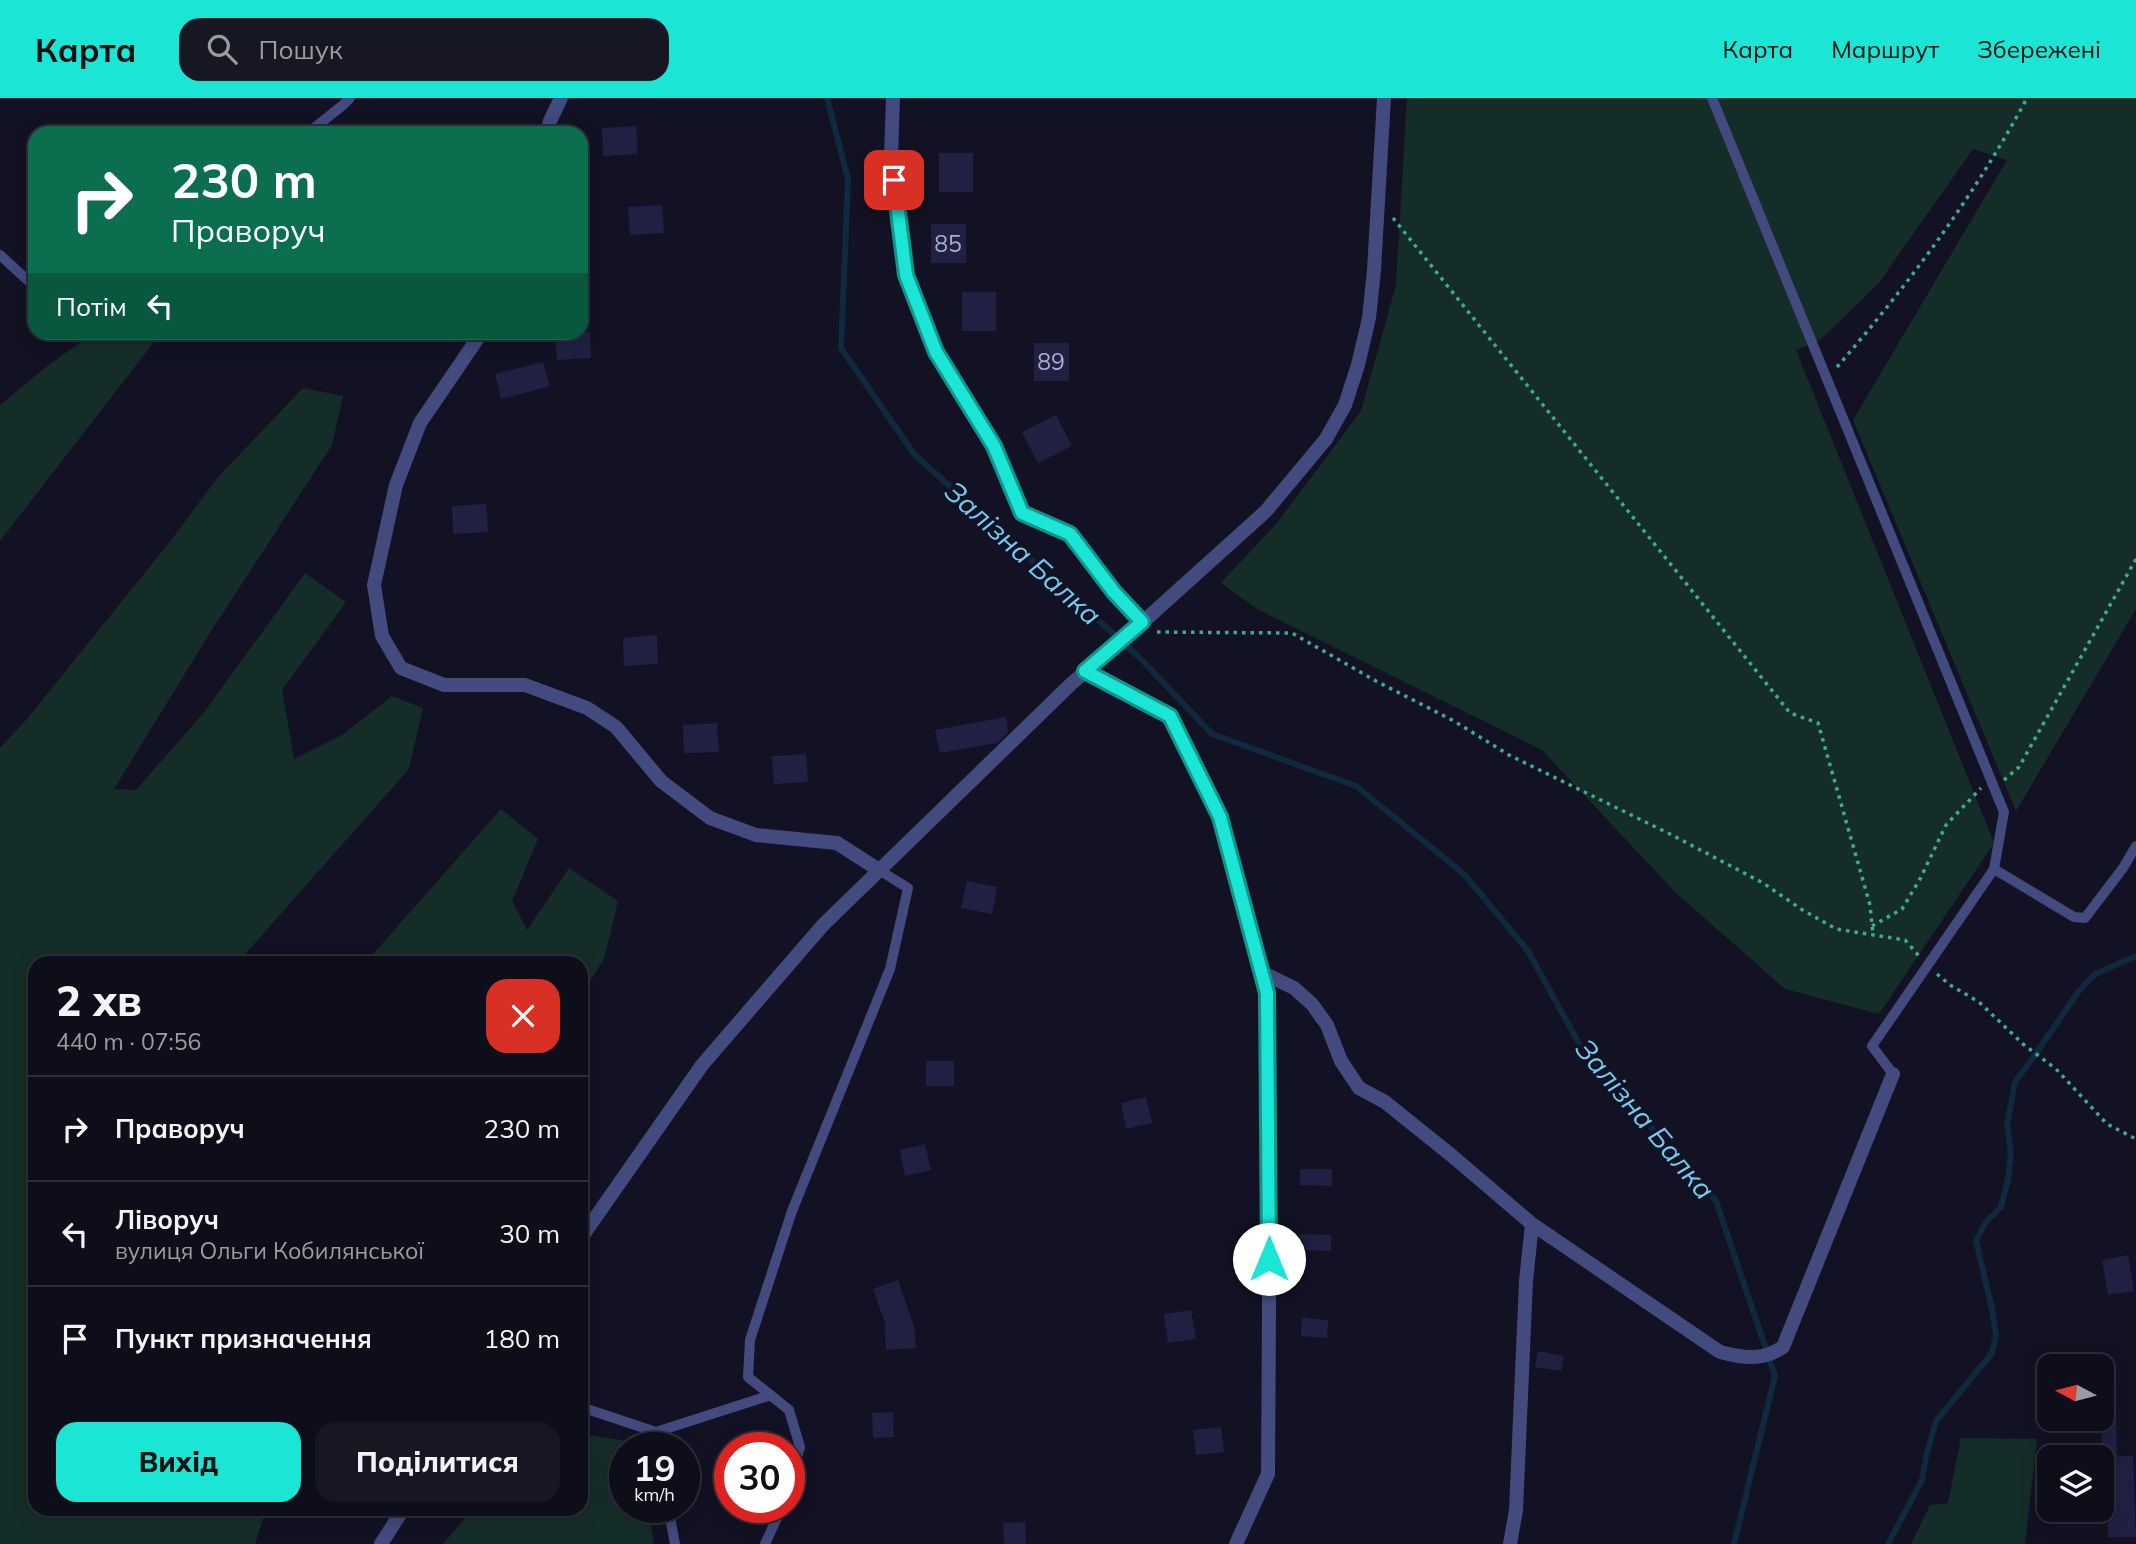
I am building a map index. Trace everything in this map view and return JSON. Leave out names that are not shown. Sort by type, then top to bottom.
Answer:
[{"type":"street","points":[[549,126],[561,98]]},
{"type":"street","points":[[892,98],[891,157],[906,275],[936,352],[994,446],[1022,513],[1070,534],[1114,592],[1135,629]]},
{"type":"street","points":[[588,1228],[702,1065],[823,925],[1087,669],[1266,511],[1325,439],[1345,405],[1369,318],[1384,98]]},
{"type":"street","points":[[477,340],[420,423],[396,485],[374,585],[382,636],[401,668],[444,685],[525,685],[587,708],[616,727],[661,781],[709,818],[756,835],[837,843],[879,870]]},
{"type":"street","points":[[1087,669],[1170,716],[1220,817],[1267,993],[1268,1474],[1236,1544]]},
{"type":"street","points":[[1261,972],[1294,988],[1312,1004],[1327,1026],[1341,1061],[1359,1088],[1385,1102],[1532,1224],[1720,1352],[1739,1357],[1755,1358],[1780,1350],[1788,1337],[1825,1238],[1893,1074]]},
{"type":"street","points":[[1510,1544],[1516,1510],[1526,1281],[1532,1224]]},
{"type":"street","points":[[381,1544],[399,1516]]},
{"type":"lane","points":[[317,126],[349,98]]},
{"type":"lane","points":[[1712,98],[2004,812],[1994,869],[1872,1046],[1893,1074]]},
{"type":"lane","points":[[0,255],[28,281]]},
{"type":"lane","points":[[1994,869],[2074,917],[2085,918],[2123,868],[2136,846]]},
{"type":"lane","points":[[796,1432],[789,1410],[748,1377],[750,1340],[792,1211],[890,969],[908,888],[879,870]]},
{"type":"lane","points":[[588,1408],[656,1432],[771,1395]]},
{"type":"lane","points":[[671,1523],[674,1544]]},
{"type":"lane","points":[[765,1544],[775,1523]]},
{"type":"path","points":[[1827,379],[1884,313],[1960,209],[2027,98]]},
{"type":"path","points":[[1378,200],[1790,713],[1818,723],[1870,905],[1873,935]]},
{"type":"path","points":[[1872,926],[1902,909],[1946,825],[1970,797],[1986,784],[2003,780],[2019,767],[2136,559]]},
{"type":"path","points":[[1135,629],[1292,633],[1454,721],[1509,755],[1763,883],[1836,929],[1905,940],[1927,966],[1950,985],[1979,1002],[2047,1062],[2082,1095],[2107,1124],[2135,1137]]},
{"type":"green space","points":[[1407,98],[2136,98],[2136,609],[2016,811],[1853,420],[2007,160],[1973,149],[1878,284],[1820,340],[1796,350],[1994,843],[1879,1014],[1785,989],[1676,893],[1542,750],[1257,609],[1221,583],[1277,523],[1361,411],[1396,285]]},
{"type":"green space","points":[[83,340],[156,340],[0,541],[0,405]]},
{"type":"green space","points":[[303,388],[343,396],[332,445],[208,636],[114,789],[136,790],[205,711],[305,573],[346,602],[282,690],[294,759],[342,735],[392,696],[423,708],[409,769],[243,956],[28,956],[28,1516],[264,1516],[255,1544],[0,1544],[0,748],[27,719],[172,539],[218,477]]},
{"type":"green space","points":[[501,809],[538,839],[512,901],[527,930],[569,868],[618,901],[604,959],[588,984],[588,956],[371,956]]},
{"type":"green space","points":[[588,1435],[609,1438],[609,1523],[651,1523],[654,1544],[443,1544],[467,1516],[588,1516]]},
{"type":"green space","points":[[1961,1438],[2037,1439],[2025,1544],[1911,1544],[1930,1505],[1948,1503]]},
{"type":"building","points":[[636,126],[638,154],[603,156],[602,128]]},
{"type":"building","points":[[939,153],[973,153],[973,192],[939,192]]},
{"type":"building","points":[[662,205],[664,233],[630,235],[628,207]]},
{"type":"building","points":[[931,224],[966,224],[966,263],[931,263]]},
{"type":"building","points":[[962,292],[996,292],[996,331],[962,331]]},
{"type":"building","points":[[590,332],[591,358],[557,360],[556,340],[588,340]]},
{"type":"building","points":[[1034,343],[1069,343],[1069,381],[1034,381]]},
{"type":"building","points":[[543,362],[550,386],[501,399],[495,374]]},
{"type":"building","points":[[1056,415],[1072,446],[1038,463],[1022,432]]},
{"type":"building","points":[[486,504],[488,532],[453,534],[452,506]]},
{"type":"building","points":[[657,635],[658,664],[624,666],[623,638]]},
{"type":"building","points":[[1006,717],[1008,732],[997,743],[940,753],[935,730]]},
{"type":"building","points":[[717,723],[719,752],[684,753],[683,725]]},
{"type":"building","points":[[806,754],[808,782],[774,784],[772,756]]},
{"type":"building","points":[[967,881],[997,887],[992,914],[961,908]]},
{"type":"building","points":[[926,1061],[954,1061],[954,1086],[926,1086]]},
{"type":"building","points":[[1146,1097],[1152,1123],[1126,1129],[1121,1103]]},
{"type":"building","points":[[925,1144],[931,1170],[905,1176],[900,1150]]},
{"type":"building","points":[[1300,1169],[1332,1169],[1332,1186],[1300,1185]]},
{"type":"building","points":[[1299,1234],[1331,1235],[1331,1251],[1299,1250]]},
{"type":"building","points":[[2128,1255],[2134,1291],[2108,1295],[2102,1260]]},
{"type":"building","points":[[898,1280],[914,1327],[916,1348],[886,1350],[885,1323],[873,1289]]},
{"type":"building","points":[[1191,1310],[1196,1339],[1168,1343],[1164,1314]]},
{"type":"building","points":[[1302,1318],[1328,1320],[1327,1338],[1301,1336]]},
{"type":"building","points":[[1538,1351],[1564,1356],[1561,1371],[1535,1367]]},
{"type":"building","points":[[893,1412],[894,1437],[873,1438],[872,1413]]},
{"type":"building","points":[[2116,1419],[2117,1456],[2133,1456],[2136,1537],[2108,1537],[2108,1522],[2114,1522],[2114,1445],[2102,1445],[2101,1432],[2114,1432]]},
{"type":"building","points":[[1221,1427],[1224,1452],[1196,1455],[1193,1430]]},
{"type":"building","points":[[1025,1522],[1026,1544],[1004,1544],[1003,1523]]},
{"type":"waterway","name":"Залізна Балка","points":[[827,98],[848,179],[841,348],[914,454],[1139,657],[1212,734],[1356,786],[1464,874],[1528,951],[1582,1049],[1716,1201],[1775,1376],[1734,1544]]},
{"type":"waterway","points":[[1888,1544],[1922,1480],[1936,1421],[1992,1353],[1996,1335],[1976,1241],[1985,1223],[2001,1207],[2008,1179],[2011,1153],[2007,1125],[2015,1082],[2078,992],[2095,974],[2136,956]]},
{"type":"route","points":[[894,180],[906,275],[936,352],[994,446],[1022,513],[1070,534],[1114,592],[1142,622],[1085,671],[1170,716],[1220,817],[1267,993],[1269,1259]]}]
